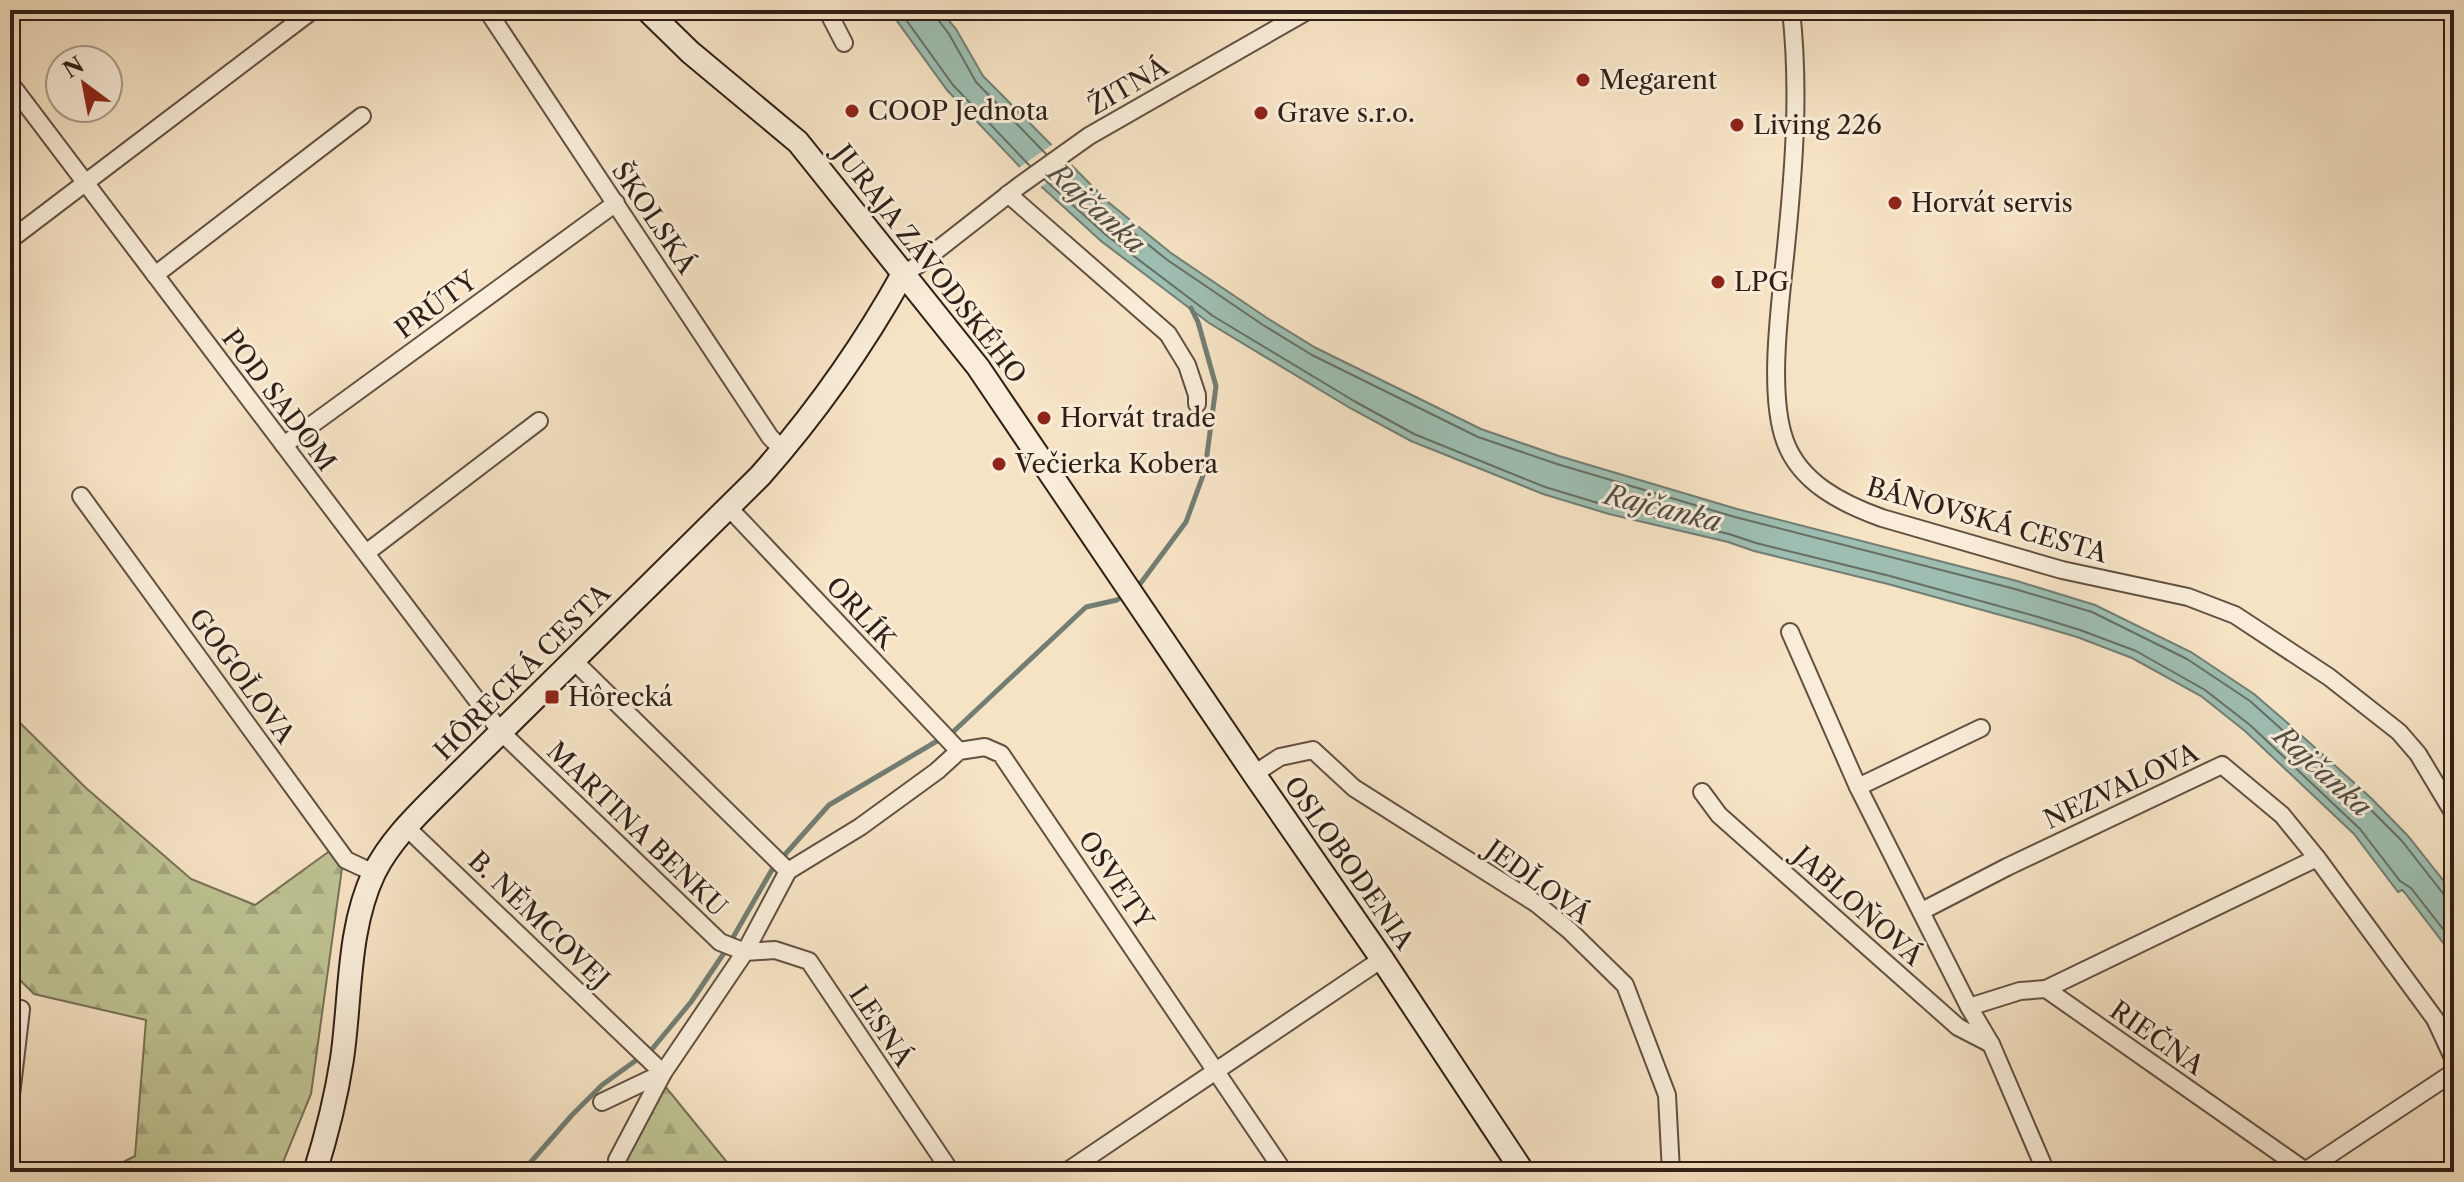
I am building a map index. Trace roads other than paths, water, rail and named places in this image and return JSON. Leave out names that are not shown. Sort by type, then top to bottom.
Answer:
[{"type":"street","points":[[10,240],[313,10]]},
{"type":"street","name":"ŠKOLSKÁ","points":[[487,10],[770,437],[783,450]]},
{"type":"street","name":"JURAJA ZÁVODSKÉHO","points":[[647,10],[690,52],[798,142],[816,162],[978,367],[1132,592]]},
{"type":"street","points":[[827,10],[844,43]]},
{"type":"street","name":"ŽITNÁ","points":[[903,274],[1076,145],[1309,10]]},
{"type":"street","name":"BÁNOVSKÁ CESTA","points":[[1791,10],[1796,85],[1795,144],[1777,373],[1785,442],[1806,473],[1834,498],[1882,518],[2062,570],[2188,597],[2235,615],[2329,677],[2390,724],[2418,754],[2454,814]]},
{"type":"street","name":"POD SADOM","points":[[10,83],[501,732]]},
{"type":"street","points":[[155,275],[362,116]]},
{"type":"street","points":[[1014,190],[1168,334],[1187,365],[1197,404]]},
{"type":"street","name":"PRÚTY","points":[[284,445],[616,203]]},
{"type":"street","name":"HÔRECKÁ CESTA","points":[[315,1172],[332,1117],[340,1073],[356,928],[374,873],[387,850],[406,827],[729,508],[783,450],[882,313],[903,274]]},
{"type":"street","points":[[366,553],[539,421]]},
{"type":"street","name":"GOGOĽOVA","points":[[81,496],[346,860],[374,873]]},
{"type":"street","name":"ORLÍK","points":[[729,508],[949,741]]},
{"type":"street","name":"OSLOBODENIA","points":[[1132,592],[1523,1172]]},
{"type":"street","name":"JABLOŇOVÁ","points":[[1790,632],[1858,787],[1969,1007],[1991,1044],[2046,1172]]},
{"type":"street","points":[[573,660],[782,864]]},
{"type":"street","points":[[1858,787],[1981,728]]},
{"type":"street","name":"MARTINA BENKU","points":[[501,732],[732,948]]},
{"type":"street","points":[[617,1160],[732,948],[782,864],[860,827],[937,771],[949,741]]},
{"type":"street","name":"OSVETY","points":[[949,741],[985,747],[1001,754],[1284,1172]]},
{"type":"street","name":"JEDĽOVÁ","points":[[1254,774],[1280,757],[1313,750],[1354,788],[1537,904],[1570,931],[1625,985],[1667,1095],[1671,1172]]},
{"type":"street","name":"NEZVALOVA","points":[[1922,911],[2222,765],[2282,815],[2317,858]]},
{"type":"street","name":"JABLOŇOVÁ","points":[[1702,792],[1719,815],[1958,1027],[1991,1044]]},
{"type":"street","name":"B. NĚMCOVEJ","points":[[406,827],[663,1073]]},
{"type":"street","points":[[1969,1007],[2020,991],[2046,989],[2317,858],[2435,1019],[2454,1060]]},
{"type":"street","name":"LESNÁ","points":[[732,948],[775,950],[809,961],[951,1172]]},
{"type":"street","points":[[1066,1172],[1382,959]]},
{"type":"street","name":"RIEČNA","points":[[2046,989],[2306,1171],[2454,1072]]},
{"type":"street","points":[[10,1104],[21,1009]]},
{"type":"street","points":[[602,1102],[663,1073]]},
{"type":"water","name":"Rajčanka","points":[[889,10],[940,10],[956,29],[983,76],[1108,202],[1171,253],[1316,348],[1481,429],[1559,456],[1737,509],[2017,581],[2095,605],[2191,652],[2254,694],[2371,798],[2408,836],[2454,894],[2454,957],[2405,893],[2402,890],[2398,892],[2354,834],[2245,731],[2201,696],[2132,658],[2033,624],[1728,542],[1609,514],[1543,494],[1411,441],[1209,323],[1101,241],[1020,167],[947,90]]},
{"type":"waterway","points":[[1134,588],[1186,522],[1205,470],[1216,386],[1191,308]]},
{"type":"waterway","points":[[522,1172],[602,1085],[653,1048],[691,1002],[724,953],[773,868],[829,805],[954,731],[1086,607],[1117,600],[1126,594]]},
{"type":"place","name":"Megarent","points":[[1583,80]]},
{"type":"place","name":"COOP Jednota","points":[[852,111]]},
{"type":"place","name":"Grave s.r.o.","points":[[1261,113]]},
{"type":"place","name":"Living 226","points":[[1737,125]]},
{"type":"place","name":"Horvát servis","points":[[1895,203]]},
{"type":"place","name":"LPG","points":[[1718,282]]},
{"type":"place","name":"Horvát trade","points":[[1044,418]]},
{"type":"place","name":"Večierka Kobera","points":[[999,464]]},
{"type":"place","name":"Hôrecká","points":[[552,697]]}]
